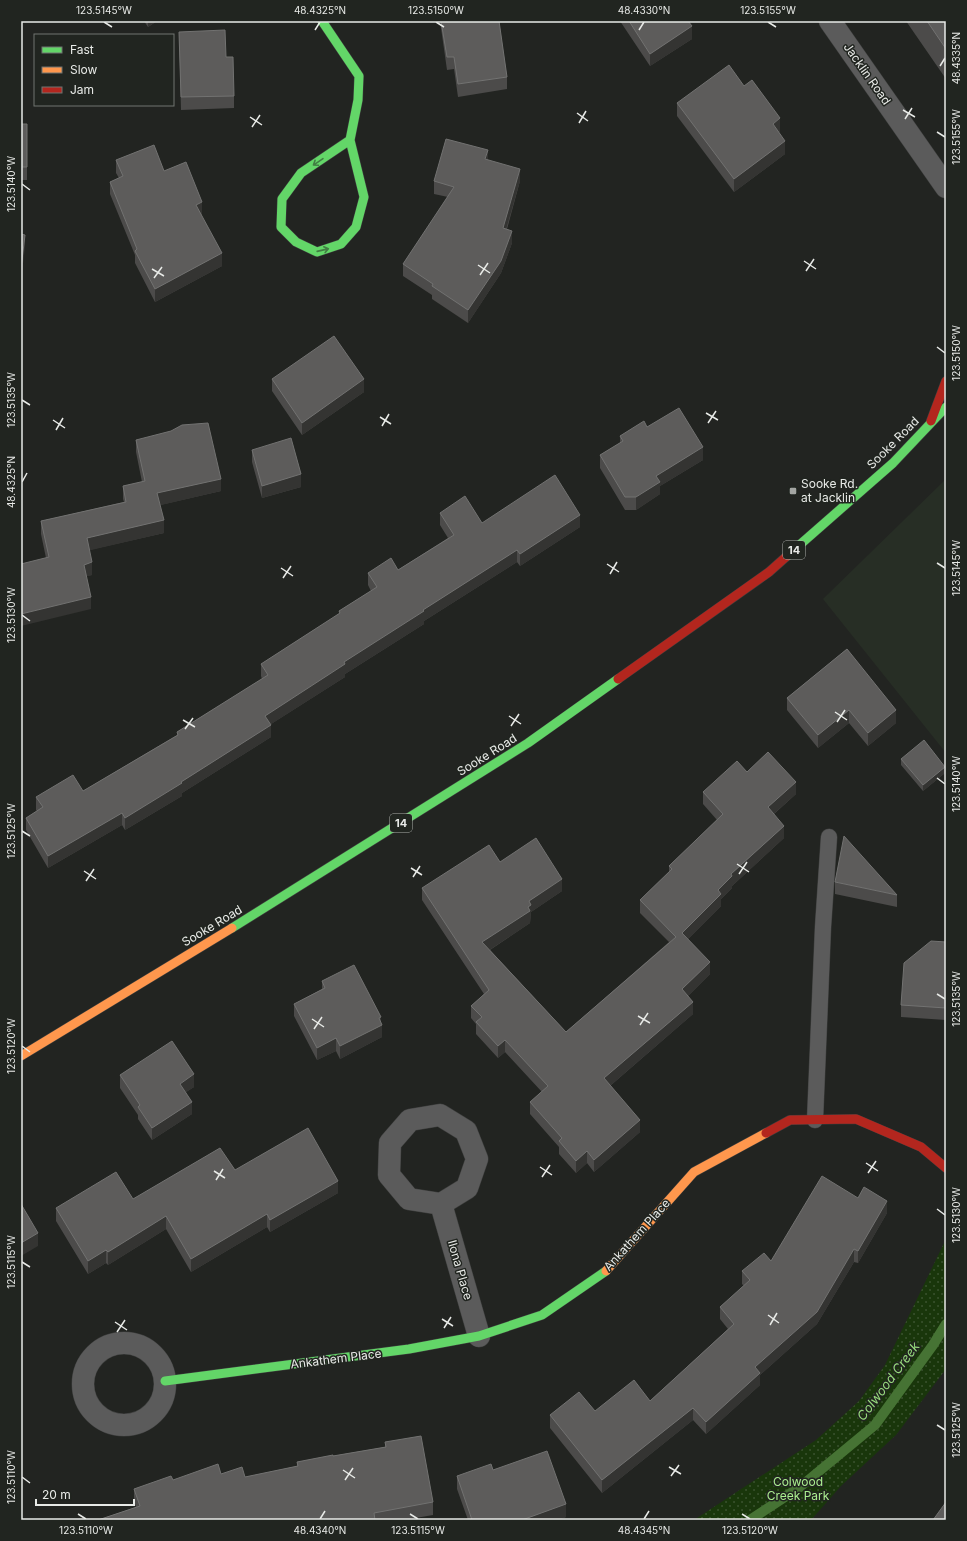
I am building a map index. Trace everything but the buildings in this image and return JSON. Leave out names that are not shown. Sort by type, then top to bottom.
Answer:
[{"type":"street","points":[[322,21],[359,76],[358,100],[350,140],[364,197],[356,228],[341,244],[317,252],[296,242],[281,227],[282,199],[301,173],[350,140]]},
{"type":"street","name":"Jacklin Road","points":[[830,21],[946,186]]},
{"type":"street","points":[[931,422],[946,381]]},
{"type":"street","name":"Sooke Road","points":[[21,1056],[265,908],[528,743],[769,572],[893,463],[946,407]]},
{"type":"street","points":[[931,422],[946,418]]},
{"type":"street","points":[[440,1115],[466,1131],[477,1159],[467,1188],[441,1204],[409,1199],[389,1175],[390,1143],[410,1120],[440,1115]]},
{"type":"street","name":"Ankathem Place","points":[[165,1381],[409,1349],[479,1336],[542,1315],[607,1270],[694,1172],[790,1120],[856,1119],[921,1147],[946,1168]]},
{"type":"street","name":"Ilona Place","points":[[441,1204],[479,1336]]},
{"type":"lane","points":[[815,1120],[823,927],[829,837]]},
{"type":"shaded area","points":[[946,479],[946,753],[823,599]]},
{"type":"green space","name":"Colwood Creek Park","points":[[946,1239],[946,1369],[896,1435],[841,1486],[811,1520],[694,1520],[816,1440],[859,1401],[885,1365]]},
{"type":"waterway","name":"Colwood Creek","points":[[750,1520],[800,1487],[875,1425],[933,1345],[946,1324]]},
{"type":"traffic: fast","points":[[322,21],[359,76],[358,100],[350,140],[364,197],[356,227],[341,244],[317,252],[296,242],[281,227],[282,199],[301,173],[350,140]]},
{"type":"traffic: fast","points":[[787,556],[893,463],[946,407]]},
{"type":"traffic: fast","points":[[232,928],[528,743],[618,679]]},
{"type":"traffic: fast","points":[[165,1381],[409,1349],[479,1336],[542,1315],[606,1271]]},
{"type":"traffic: slow","points":[[21,1056],[232,928]]},
{"type":"traffic: slow","points":[[606,1271],[694,1172],[766,1133]]},
{"type":"traffic: jam","points":[[931,421],[946,381]]},
{"type":"traffic: jam","points":[[618,679],[769,572],[787,556]]},
{"type":"traffic: jam","points":[[766,1133],[790,1120],[856,1119],[921,1147],[946,1168]]},
{"type":"place","name":"Sooke Rd. at Jacklin","points":[[793,491]]}]
